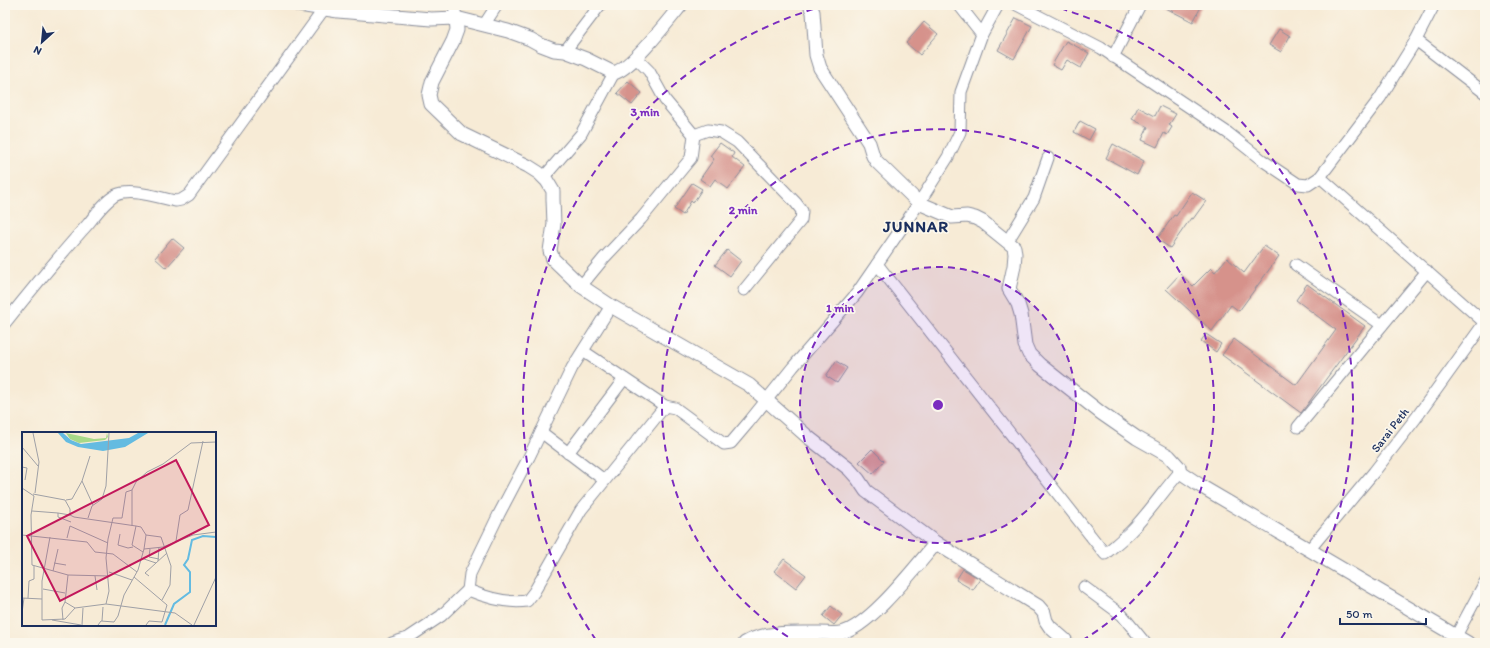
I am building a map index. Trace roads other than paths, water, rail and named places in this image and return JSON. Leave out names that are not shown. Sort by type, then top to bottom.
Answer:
[{"type":"street","points":[[299,5],[324,9],[431,19],[456,18],[508,31],[530,39],[541,46],[554,50],[565,51],[586,59],[614,73]]},
{"type":"street","points":[[454,5],[457,30],[432,82],[429,95],[431,104],[462,134],[528,166],[544,177],[553,191],[554,224],[550,251],[553,259],[581,286],[611,306],[749,385],[808,437],[849,469],[858,478],[866,491],[936,543],[1038,606],[1044,613],[1046,621],[1050,627],[1066,642]]},
{"type":"street","points":[[484,25],[497,5]]},
{"type":"street","points":[[565,51],[600,5]]},
{"type":"street","points":[[810,5],[814,12],[816,55],[820,68],[869,143],[876,161],[919,203],[952,217],[967,216],[983,222],[1014,248],[1014,266],[1009,289],[1018,304],[1021,314],[1025,345],[1029,354],[1040,365],[1101,413],[1137,438],[1169,456],[1179,467],[1180,472],[1204,488],[1309,550],[1454,639],[1468,643]]},
{"type":"street","points":[[959,5],[982,34]]},
{"type":"street","points":[[583,351],[665,406],[675,408],[724,444],[731,443],[792,367],[857,293],[919,203],[948,157],[960,132],[959,110],[961,92],[982,34],[998,5]]},
{"type":"street","points":[[1017,5],[1101,48],[1228,133],[1262,160],[1298,184],[1308,185],[1320,177],[1380,98],[1416,40],[1434,5]]},
{"type":"street","points":[[1113,57],[1140,5]]},
{"type":"street","points":[[544,177],[581,134],[614,73],[619,71],[635,57],[676,7]]},
{"type":"street","points":[[5,323],[74,240],[107,202],[116,195],[126,192],[137,193],[176,201],[190,195],[324,9]]},
{"type":"street","points":[[1416,40],[1485,92]]},
{"type":"street","points":[[581,286],[604,258],[642,219],[691,158],[694,135],[665,100],[649,71],[635,57]]},
{"type":"street","points":[[694,135],[708,130],[721,132],[737,142],[802,211],[801,220],[744,290]]},
{"type":"street","points":[[1007,242],[1034,198],[1048,158]]},
{"type":"street","points":[[1320,177],[1485,323]]},
{"type":"street","points":[[878,264],[1105,554],[1131,531],[1180,472]]},
{"type":"street","points":[[1296,265],[1382,325]]},
{"type":"street","points":[[1298,427],[1427,271]]},
{"type":"street","points":[[392,643],[408,638],[441,616],[468,590],[470,574],[572,368],[611,306]]},
{"type":"street","name":"Sarai Peth","points":[[1309,550],[1374,472],[1416,418],[1485,323]]},
{"type":"street","points":[[568,453],[624,378]]},
{"type":"street","points":[[468,590],[498,599],[519,602],[526,601],[534,592],[581,510],[665,406]]},
{"type":"street","points":[[541,432],[604,480]]},
{"type":"street","points":[[745,643],[768,635],[793,633],[840,638],[878,609],[936,543]]},
{"type":"street","points":[[1454,639],[1485,582]]},
{"type":"street","points":[[1084,587],[1122,615],[1140,641]]},
{"type":"district","name":"JUNNAR","points":[[916,226]]}]
